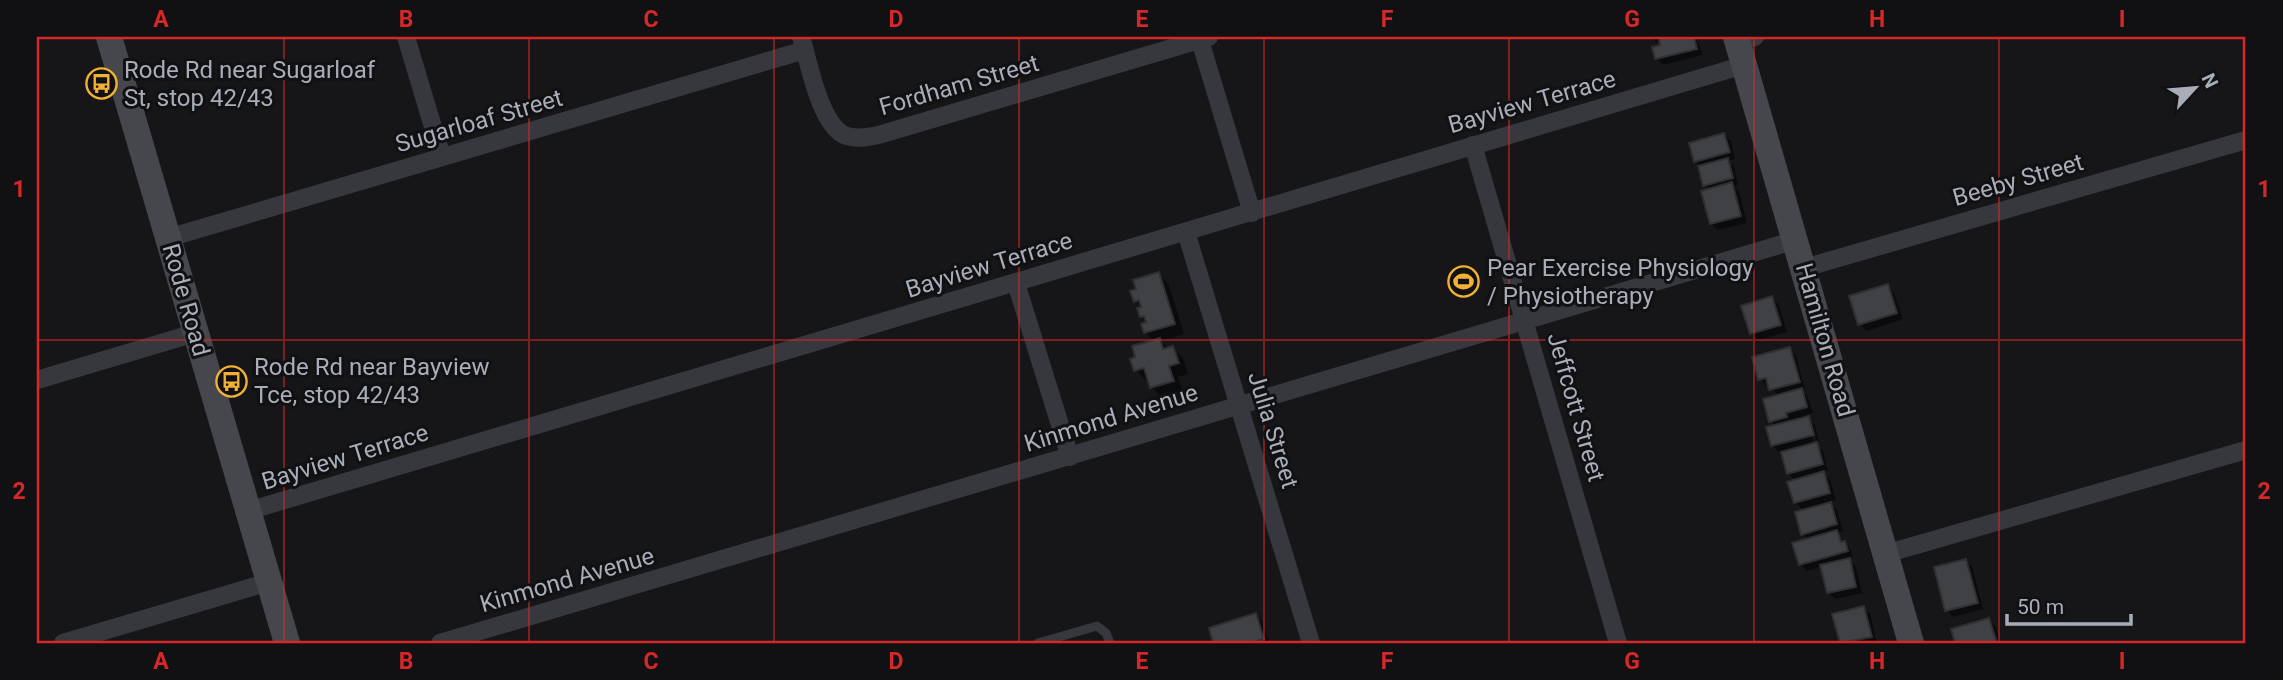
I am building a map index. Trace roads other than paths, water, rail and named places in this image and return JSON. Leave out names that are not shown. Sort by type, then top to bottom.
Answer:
[{"type":"main road","name":"Rode Road","points":[[110,37],[287,643]]},
{"type":"main road","name":"Hamilton Road","points":[[1743,45],[1911,643]]},
{"type":"street","points":[[406,37],[442,157]]},
{"type":"street","points":[[1203,38],[1252,213]]},
{"type":"street","name":"Fordham Street","points":[[803,44],[826,115],[844,134],[861,137],[882,134],[1203,38]]},
{"type":"street","name":"Sugarloaf Street","points":[[168,239],[803,44]]},
{"type":"street","name":"Bayview Terrace","points":[[248,511],[1474,145],[1743,45]]},
{"type":"street","name":"Beeby Street","points":[[1804,268],[2246,140]]},
{"type":"street","name":"Jeffcott Street","points":[[1474,145],[1612,642]]},
{"type":"street","name":"Julia Street","points":[[1186,232],[1311,643]]},
{"type":"street","name":"Kinmond Avenue","points":[[440,643],[1796,240]]},
{"type":"street","points":[[1016,283],[1070,457]]},
{"type":"street","points":[[37,380],[195,333]]},
{"type":"street","points":[[1885,554],[2246,450]]},
{"type":"street","points":[[63,643],[269,582]]},
{"type":"lane","points":[[1038,643],[1097,626],[1106,633],[1110,643]]},
{"type":"place","name":"Rode Rd near Sugarloaf St, stop 42/43","points":[[101,84]]},
{"type":"place","name":"Pear Exercise Physiology / Physiotherapy","points":[[1464,282]]},
{"type":"place","name":"Rode Rd near Bayview Tce, stop 42/43","points":[[231,381]]}]
